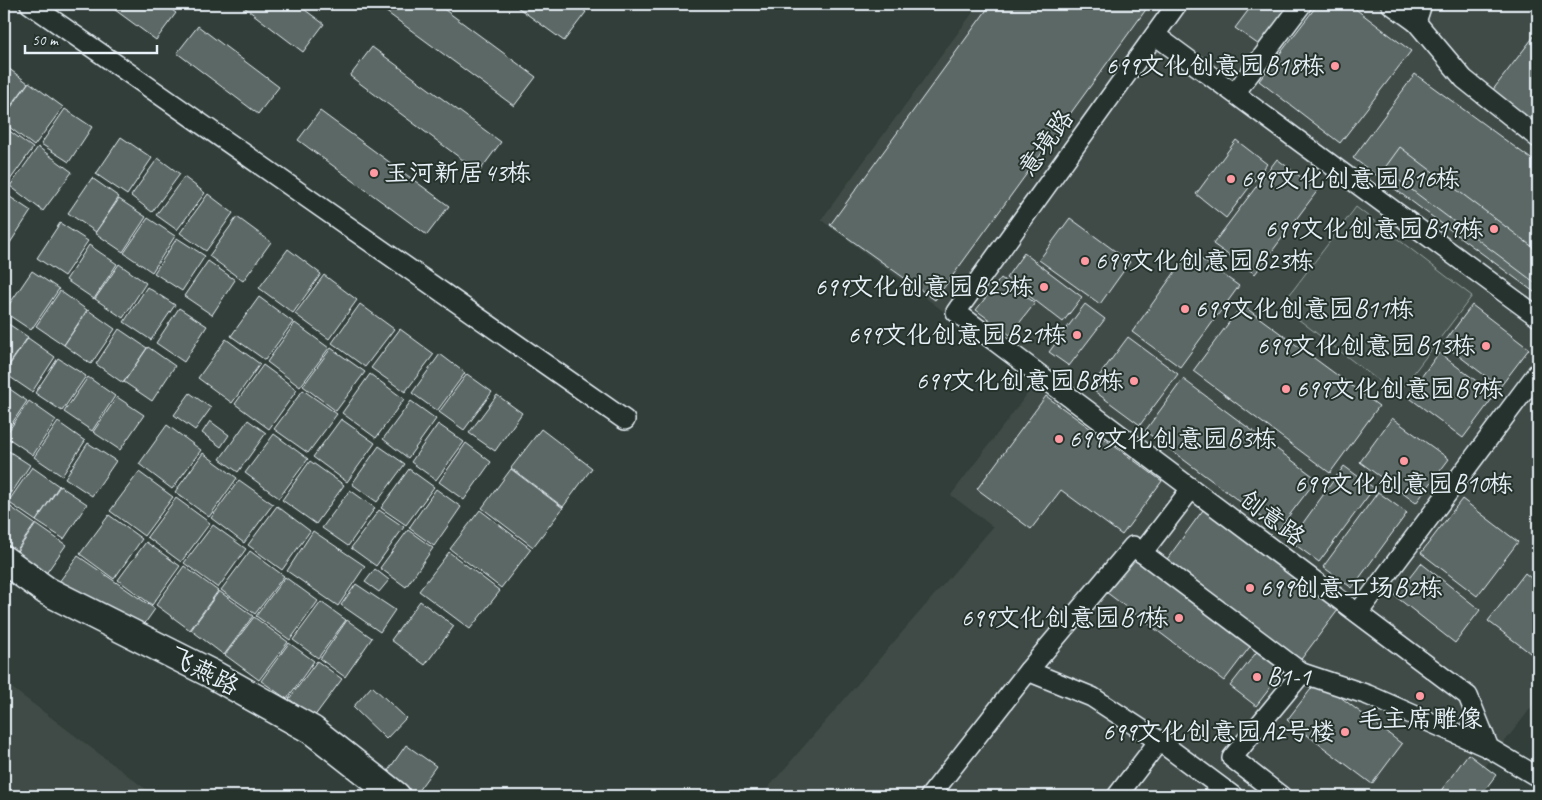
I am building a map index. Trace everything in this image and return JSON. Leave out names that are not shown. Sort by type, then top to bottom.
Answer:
[{"type":"street","points":[[30,4],[625,420]]},
{"type":"street","name":"意境路","points":[[956,312],[1177,4]]},
{"type":"street","points":[[1235,93],[1302,4]]},
{"type":"street","points":[[1391,4],[1416,22],[1464,80],[1538,138]]},
{"type":"street","points":[[1416,22],[1422,4]]},
{"type":"street","points":[[1155,35],[1538,317]]},
{"type":"street","name":"创意路","points":[[956,312],[1468,696],[1489,748]]},
{"type":"street","points":[[1358,613],[1538,372]]},
{"type":"street","points":[[1142,553],[1192,488]]},
{"type":"street","points":[[930,796],[1028,671],[1133,546],[1302,673],[1368,695],[1489,748],[1538,777]]},
{"type":"street","name":"飞燕路","points":[[4,560],[47,591],[212,674],[312,730],[396,796]]},
{"type":"street","points":[[1028,671],[1092,697],[1159,741],[1233,796]]},
{"type":"street","points":[[1281,796],[1232,758],[1302,673]]},
{"type":"street","points":[[1117,796],[1159,741]]},
{"type":"shaded area","points":[[979,4],[1525,4],[1538,13],[1538,699],[1462,796],[761,796],[993,527],[951,495],[1037,381],[821,220]]},
{"type":"shaded area","points":[[1356,207],[1472,296],[1397,395],[1281,306]]},
{"type":"shaded area","points":[[4,682],[155,796],[4,796]]},
{"type":"building","points":[[107,4],[164,4],[176,13],[156,40]]},
{"type":"building","points":[[240,4],[297,4],[324,24],[303,52]]},
{"type":"building","points":[[391,4],[437,4],[536,77],[514,106],[385,11]]},
{"type":"building","points":[[513,4],[575,4],[586,12],[564,41]]},
{"type":"building","points":[[991,4],[1150,4],[935,300],[830,225]]},
{"type":"building","points":[[1253,4],[1294,4],[1262,47],[1235,28]]},
{"type":"building","name":"699文化创意园B18栋","points":[[1318,4],[1349,4],[1411,51],[1340,143],[1259,81]]},
{"type":"building","points":[[198,26],[279,87],[258,114],[177,53]]},
{"type":"building","points":[[1538,31],[1538,126],[1492,91]]},
{"type":"building","points":[[372,47],[501,142],[479,172],[350,76]]},
{"type":"building","points":[[4,65],[28,83],[4,115]]},
{"type":"building","name":"699文化创意园B19栋","points":[[1415,74],[1538,164],[1538,295],[1353,158]]},
{"type":"building","points":[[29,82],[63,107],[34,146],[4,123],[4,117]]},
{"type":"building","points":[[65,109],[92,127],[69,162],[41,144]]},
{"type":"building","name":"玉河新居43栋","points":[[320,111],[449,206],[427,235],[298,140]]},
{"type":"building","points":[[4,127],[33,148],[5,187],[4,187]]},
{"type":"building","points":[[121,137],[152,158],[127,195],[96,174]]},
{"type":"building","name":"699文化创意园B16栋","points":[[1236,140],[1267,164],[1226,218],[1196,194]]},
{"type":"building","points":[[38,147],[72,172],[43,211],[10,186]]},
{"type":"building","points":[[1400,147],[1538,251],[1538,285],[1384,169]]},
{"type":"building","points":[[158,158],[180,174],[152,212],[131,196]]},
{"type":"building","points":[[1277,159],[1318,190],[1255,274],[1213,244]]},
{"type":"building","points":[[184,177],[205,193],[177,230],[156,215]]},
{"type":"building","points":[[92,178],[119,197],[96,232],[68,213]]},
{"type":"building","points":[[4,193],[31,211],[8,246],[4,243]]},
{"type":"building","points":[[208,194],[233,213],[206,251],[180,233]]},
{"type":"building","points":[[119,199],[146,217],[123,252],[95,233]]},
{"type":"building","points":[[237,217],[271,242],[243,281],[209,256]]},
{"type":"building","points":[[148,218],[175,236],[152,272],[124,253]]},
{"type":"building","name":"699文化创意园B23栋","points":[[1070,218],[1130,262],[1100,304],[1039,260]]},
{"type":"building","points":[[60,223],[88,241],[64,276],[37,258]]},
{"type":"building","points":[[177,238],[205,256],[182,291],[154,273]]},
{"type":"building","points":[[89,245],[117,264],[94,299],[66,280]]},
{"type":"building","points":[[288,249],[321,274],[293,313],[259,288]]},
{"type":"building","name":"699文化创意园B11栋","points":[[1190,251],[1239,286],[1180,367],[1132,332]]},
{"type":"building","points":[[4,253],[9,257],[4,264]]},
{"type":"building","name":"699文化创意园B25栋","points":[[1024,253],[1082,297],[1063,322],[1006,278]]},
{"type":"building","points":[[208,261],[235,280],[212,315],[184,296]]},
{"type":"building","points":[[119,264],[146,283],[123,318],[95,299]]},
{"type":"building","points":[[32,271],[59,289],[31,330],[4,312]]},
{"type":"building","points":[[324,275],[357,300],[329,339],[295,314]]},
{"type":"building","points":[[1001,278],[1035,303],[1010,335],[976,310]]},
{"type":"building","points":[[147,287],[175,305],[151,340],[124,322]]},
{"type":"building","points":[[60,291],[87,310],[64,345],[36,326]]},
{"type":"building","points":[[259,297],[293,322],[265,360],[231,336]]},
{"type":"building","points":[[360,304],[394,329],[365,367],[332,343]]},
{"type":"building","name":"699文化创意园B21栋","points":[[1085,304],[1105,319],[1069,366],[1049,352]]},
{"type":"building","name":"699文化创意园B9栋","points":[[1242,305],[1379,406],[1330,473],[1193,371]]},
{"type":"building","name":"699文化创意园B13栋","points":[[1472,305],[1529,349],[1500,387],[1443,344]]},
{"type":"building","points":[[179,308],[207,326],[184,362],[156,343]]},
{"type":"building","points":[[88,310],[115,329],[91,364],[64,345]]},
{"type":"building","points":[[4,321],[28,337],[4,372]]},
{"type":"building","points":[[295,323],[329,348],[300,387],[267,362]]},
{"type":"building","points":[[119,329],[147,348],[123,383],[96,364]]},
{"type":"building","points":[[400,329],[434,354],[405,392],[371,368]]},
{"type":"building","name":"699文化创意园B8栋","points":[[1128,337],[1178,374],[1140,425],[1090,388]]},
{"type":"building","points":[[28,338],[55,357],[32,392],[4,373]]},
{"type":"building","points":[[226,339],[260,364],[232,403],[198,378]]},
{"type":"building","points":[[148,347],[175,366],[152,401],[124,382]]},
{"type":"building","points":[[331,348],[365,372],[336,411],[303,386]]},
{"type":"building","points":[[1439,353],[1495,395],[1463,438],[1407,396]]},
{"type":"building","points":[[440,354],[465,373],[437,411],[412,393]]},
{"type":"building","points":[[58,358],[86,376],[62,411],[35,393]]},
{"type":"building","points":[[263,365],[297,390],[269,429],[235,404]]},
{"type":"building","points":[[370,374],[404,399],[376,438],[342,413]]},
{"type":"building","points":[[467,374],[492,392],[464,430],[439,412]]},
{"type":"building","points":[[88,377],[115,396],[92,431],[64,412]]},
{"type":"building","points":[[1183,379],[1317,479],[1278,530],[1145,431]]},
{"type":"building","points":[[4,385],[27,401],[4,435]]},
{"type":"building","points":[[303,390],[337,414],[308,453],[274,429]]},
{"type":"building","points":[[190,393],[211,408],[195,430],[174,415]]},
{"type":"building","points":[[497,395],[522,413],[495,451],[469,433]]},
{"type":"building","name":"699文化创意园B3栋","points":[[1046,396],[1162,481],[1122,535],[1061,490],[1031,529],[977,489]]},
{"type":"building","points":[[117,397],[144,415],[120,450],[93,432]]},
{"type":"building","points":[[29,401],[56,420],[33,455],[5,436]]},
{"type":"building","points":[[411,401],[436,419],[408,458],[383,439]]},
{"type":"building","name":"699文化创意园B10栋","points":[[1392,418],[1449,459],[1416,503],[1360,462]]},
{"type":"building","points":[[341,419],[375,443],[347,482],[313,457]]},
{"type":"building","points":[[248,420],[266,433],[238,472],[220,459]]},
{"type":"building","points":[[210,421],[229,435],[221,447],[202,433]]},
{"type":"building","points":[[58,422],[85,441],[62,476],[34,457]]},
{"type":"building","points":[[438,424],[464,442],[436,480],[411,462]]},
{"type":"building","points":[[167,425],[201,450],[172,489],[139,464]]},
{"type":"building","points":[[541,429],[592,468],[563,507],[511,468]]},
{"type":"building","points":[[274,434],[308,459],[279,498],[245,473]]},
{"type":"building","points":[[88,443],[116,461],[92,496],[65,478]]},
{"type":"building","points":[[466,443],[491,462],[464,500],[439,482]]},
{"type":"building","points":[[379,446],[405,464],[377,502],[352,484]]},
{"type":"building","points":[[4,448],[30,465],[7,500],[4,498]]},
{"type":"building","points":[[203,453],[237,478],[209,517],[175,492]]},
{"type":"building","points":[[310,461],[344,485],[316,524],[282,500]]},
{"type":"building","points":[[1344,466],[1374,488],[1319,562],[1290,541]]},
{"type":"building","points":[[32,467],[59,486],[36,521],[8,502]]},
{"type":"building","points":[[409,469],[434,487],[406,525],[381,508]]},
{"type":"building","points":[[511,469],[563,508],[533,547],[482,508]]},
{"type":"building","points":[[139,472],[173,497],[144,536],[110,511]]},
{"type":"building","points":[[239,480],[273,504],[244,543],[211,518]]},
{"type":"building","points":[[60,486],[87,504],[64,539],[36,521]]},
{"type":"building","points":[[436,489],[461,507],[434,546],[409,528]]},
{"type":"building","points":[[350,490],[375,508],[348,546],[322,528]]},
{"type":"building","points":[[1378,492],[1407,513],[1352,588],[1323,567]]},
{"type":"building","points":[[176,498],[210,523],[181,562],[147,537]]},
{"type":"building","points":[[1462,499],[1518,542],[1477,596],[1421,553]]},
{"type":"building","points":[[5,503],[35,524],[14,554],[4,547]]},
{"type":"building","points":[[277,506],[310,531],[282,570],[248,545]]},
{"type":"building","points":[[379,510],[404,527],[376,566],[351,548]]},
{"type":"building","points":[[480,510],[531,549],[501,588],[450,549]]},
{"type":"building","name":"699创意工场B2栋","points":[[1203,510],[1338,610],[1296,666],[1162,566]]},
{"type":"building","points":[[109,515],[142,539],[114,579],[80,554]]},
{"type":"building","points":[[36,524],[66,545],[45,575],[15,554]]},
{"type":"building","points":[[213,525],[246,549],[218,588],[184,563]]},
{"type":"building","points":[[408,530],[433,548],[406,587],[380,568]]},
{"type":"building","points":[[313,531],[365,566],[338,606],[287,571]]},
{"type":"building","points":[[146,542],[180,566],[152,605],[118,580]]},
{"type":"building","points":[[250,551],[284,576],[255,614],[221,590]]},
{"type":"building","points":[[449,552],[500,591],[470,629],[419,591]]},
{"type":"building","name":"699文化创意园B1栋","points":[[1135,555],[1252,644],[1224,681],[1106,592]]},
{"type":"building","points":[[78,556],[155,609],[136,636],[59,582]]},
{"type":"building","points":[[1421,563],[1480,610],[1455,643],[1395,596]]},
{"type":"building","points":[[184,566],[218,591],[190,630],[156,605]]},
{"type":"building","points":[[375,569],[389,580],[379,592],[365,582]]},
{"type":"building","points":[[1525,573],[1538,584],[1538,659],[1488,621]]},
{"type":"building","points":[[285,577],[318,601],[290,640],[256,616]]},
{"type":"building","points":[[356,584],[395,610],[380,632],[341,605]]},
{"type":"building","points":[[219,591],[253,616],[224,655],[191,630]]},
{"type":"building","points":[[420,601],[454,626],[425,665],[391,640]]},
{"type":"building","points":[[321,602],[346,620],[318,658],[293,640]]},
{"type":"building","points":[[254,617],[288,642],[259,680],[225,655]]},
{"type":"building","points":[[347,620],[372,638],[345,677],[320,659]]},
{"type":"building","points":[[289,643],[314,661],[287,699],[261,681]]},
{"type":"building","name":"B1-1","points":[[1259,649],[1285,669],[1256,706],[1230,686]]},
{"type":"building","points":[[317,661],[342,679],[314,717],[289,699]]},
{"type":"building","name":"699文化创意园A2号楼","points":[[1318,680],[1402,744],[1372,784],[1287,720]]},
{"type":"building","points":[[372,686],[406,718],[386,739],[353,707]]},
{"type":"building","points":[[406,745],[436,766],[415,795],[385,775]]},
{"type":"building","points":[[1468,754],[1496,775],[1480,796],[1437,796]]},
{"type":"place","name":"699文化创意园B18栋","points":[[1335,66]]},
{"type":"place","name":"玉河新居43栋","points":[[374,173]]},
{"type":"place","name":"699文化创意园B16栋","points":[[1231,179]]},
{"type":"place","name":"699文化创意园B19栋","points":[[1494,229]]},
{"type":"place","name":"699文化创意园B23栋","points":[[1085,261]]},
{"type":"place","name":"699文化创意园B25栋","points":[[1044,287]]},
{"type":"place","name":"699文化创意园B11栋","points":[[1185,309]]},
{"type":"place","name":"699文化创意园B21栋","points":[[1077,335]]},
{"type":"place","name":"699文化创意园B13栋","points":[[1486,346]]},
{"type":"place","name":"699文化创意园B8栋","points":[[1134,381]]},
{"type":"place","name":"699文化创意园B9栋","points":[[1286,389]]},
{"type":"place","name":"699文化创意园B3栋","points":[[1059,439]]},
{"type":"place","name":"699文化创意园B10栋","points":[[1404,461]]},
{"type":"place","name":"699创意工场B2栋","points":[[1250,588]]},
{"type":"place","name":"699文化创意园B1栋","points":[[1179,618]]},
{"type":"place","name":"B1-1","points":[[1257,677]]},
{"type":"place","name":"毛主席雕像","points":[[1420,696]]},
{"type":"place","name":"699文化创意园A2号楼","points":[[1345,732]]}]
